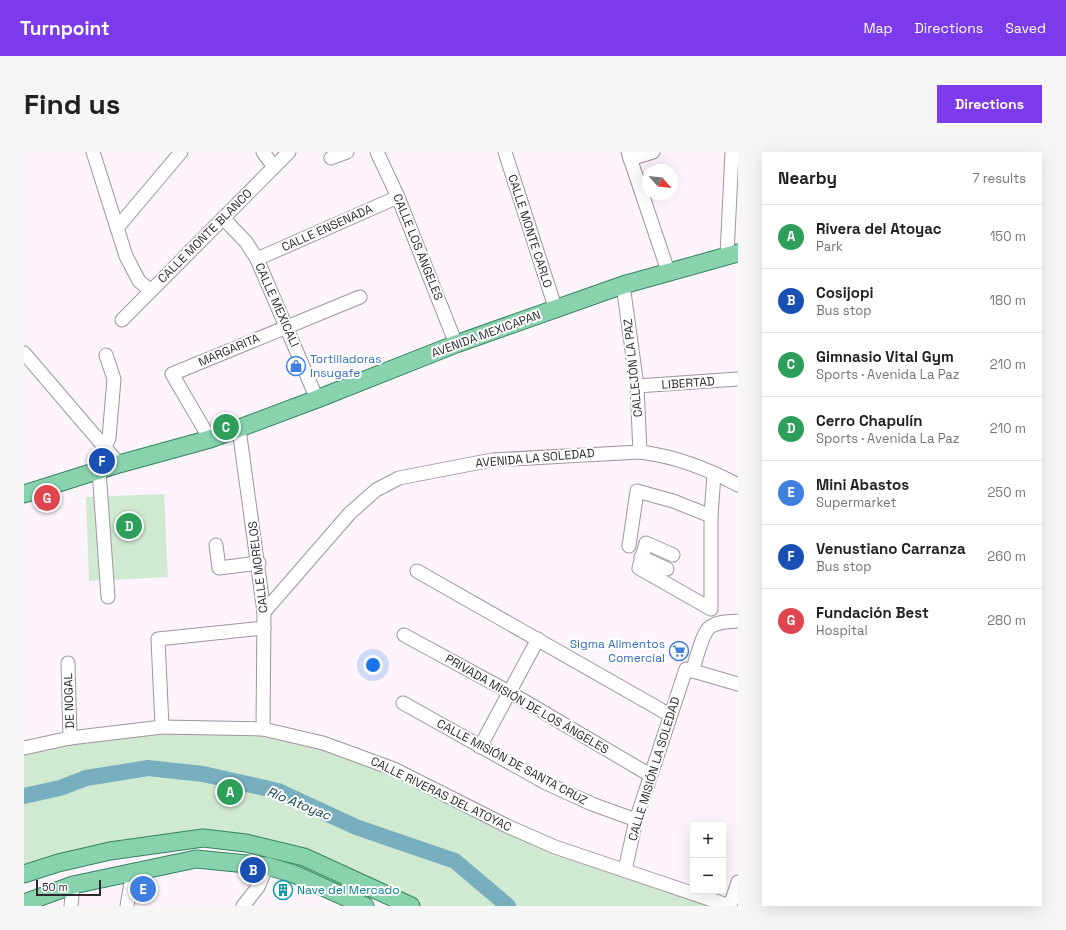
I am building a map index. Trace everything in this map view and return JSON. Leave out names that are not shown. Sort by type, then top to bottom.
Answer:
[{"type":"main road","name":"AVENIDA MEXICAPAN","points":[[24,494],[119,464],[210,439],[317,399],[456,344],[556,310],[623,285],[732,254]]},
{"type":"main road","points":[[24,874],[58,863],[110,851],[203,838],[246,843],[304,857],[410,906]]},
{"type":"main road","points":[[24,903],[45,900],[73,884],[196,859],[267,866],[294,874],[365,906]]},
{"type":"street","points":[[117,228],[181,152]]},
{"type":"street","points":[[263,152],[274,167]]},
{"type":"street","name":"CALLE MONTE BLANCO","points":[[122,320],[150,290],[224,219],[289,152]]},
{"type":"street","points":[[332,158],[347,152]]},
{"type":"street","name":"CALLE LOS ÁNGELES","points":[[377,152],[398,197],[456,344]]},
{"type":"street","name":"CALLE MONTE CARLO","points":[[505,152],[556,310]]},
{"type":"street","points":[[653,152],[629,156],[668,271]]},
{"type":"street","points":[[732,152],[732,254]]},
{"type":"street","points":[[95,153],[129,263],[139,281],[150,290]]},
{"type":"street","name":"CALLE ENSENADA","points":[[257,259],[398,197]]},
{"type":"street","name":"CALLE MEXICALI","points":[[224,219],[246,242],[257,259],[317,399]]},
{"type":"street","name":"CALLEJÓN LA PAZ","points":[[623,285],[637,386],[640,452]]},
{"type":"street","name":"MARGARITA","points":[[210,439],[172,374],[286,326],[360,297]]},
{"type":"street","points":[[105,446],[109,438],[114,379],[106,355]]},
{"type":"street","points":[[26,361],[105,446],[119,464]]},
{"type":"street","name":"LIBERTAD","points":[[637,386],[738,379]]},
{"type":"street","name":"CALLE MORELOS","points":[[239,429],[259,563],[264,612],[262,729]]},
{"type":"street","name":"AVENIDA LA SOLEDAD","points":[[264,612],[350,513],[376,490],[400,478],[492,460],[640,452],[659,454],[714,474],[738,485]]},
{"type":"street","points":[[99,470],[108,597]]},
{"type":"street","points":[[673,555],[646,543],[639,568],[643,572],[711,609],[711,516],[714,474]]},
{"type":"street","points":[[629,546],[637,491],[673,501],[711,516]]},
{"type":"street","points":[[216,545],[218,568],[259,563]]},
{"type":"street","points":[[641,557],[667,569]]},
{"type":"street","points":[[417,571],[670,715]]},
{"type":"street","name":"CALLE MISIÓN LA SOLEDAD","points":[[625,870],[636,820],[650,775],[670,715],[689,670],[710,627],[721,623],[738,621]]},
{"type":"street","points":[[162,727],[158,640],[264,628]]},
{"type":"street","name":"PRIVADA MISIÓN DE LOS ÁNGELES","points":[[404,635],[509,692],[650,775]]},
{"type":"street","points":[[480,747],[538,639]]},
{"type":"street","name":"DE NOGAL","points":[[68,663],[70,738]]},
{"type":"street","points":[[689,670],[738,684]]},
{"type":"street","name":"CALLE MISIÓN DE SANTA CRUZ","points":[[407,706],[546,783],[585,801],[636,820]]},
{"type":"street","name":"CALLE RIVERAS DEL ATOYAC","points":[[24,748],[70,738],[162,727],[262,729],[323,742],[366,757],[423,783],[507,826],[556,847],[730,906]]},
{"type":"street","points":[[243,906],[258,887],[267,866]]},
{"type":"street","points":[[127,906],[133,871]]},
{"type":"street","points":[[730,906],[738,882]]},
{"type":"street","points":[[72,906],[73,884]]},
{"type":"green space","points":[[164,494],[168,577],[89,581],[86,497]]},
{"type":"green space","points":[[162,727],[263,729],[366,757],[507,826],[626,870],[707,906],[411,906],[304,857],[203,838],[24,875],[24,748]]},
{"type":"waterway","name":"Río Atoyac","points":[[24,796],[60,788],[86,778],[148,768],[203,774],[278,791],[356,827],[455,861],[508,906]]},
{"type":"place","name":"Tortilladoras Insugafe","points":[[296,366]]},
{"type":"place","name":"Gimnasio Vital Gym","points":[[226,427]]},
{"type":"place","name":"Venustiano Carranza","points":[[102,461]]},
{"type":"place","name":"Fundación Best","points":[[47,498]]},
{"type":"place","name":"Cerro Chapulín","points":[[129,526]]},
{"type":"place","name":"Sigma Alimentos Comercial","points":[[679,651]]},
{"type":"place","name":"Rivera del Atoyac","points":[[230,792]]},
{"type":"place","name":"Cosijopi","points":[[253,870]]},
{"type":"place","name":"Mini Abastos","points":[[143,889]]},
{"type":"place","name":"Nave del Mercado","points":[[283,890]]}]
